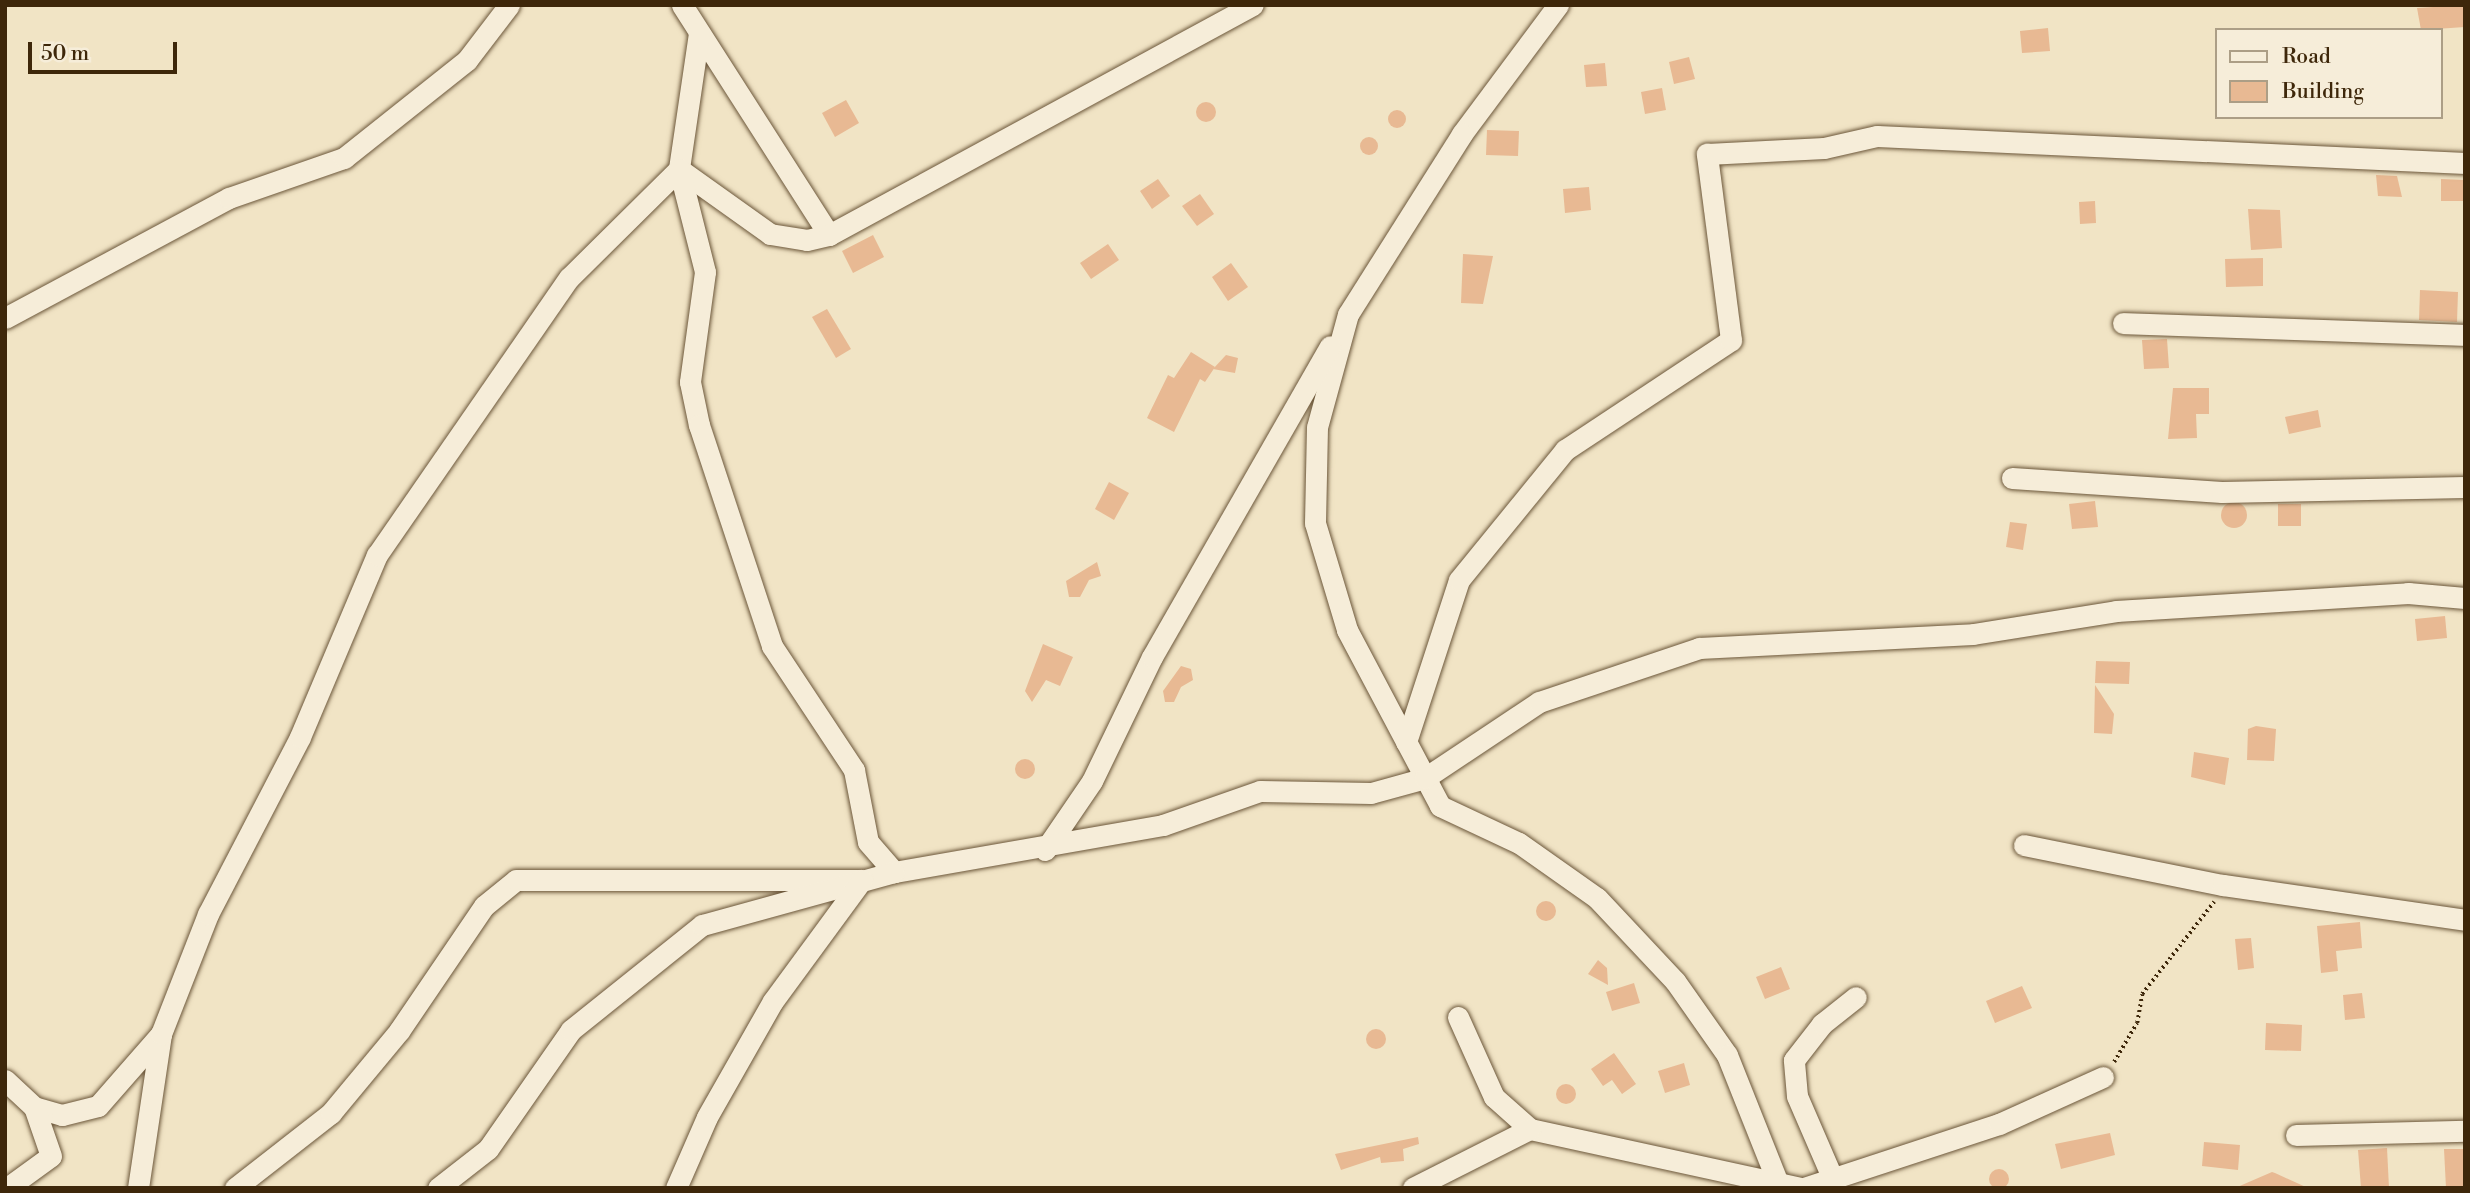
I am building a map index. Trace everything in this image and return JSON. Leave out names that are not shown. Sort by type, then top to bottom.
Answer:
[{"type":"street","points":[[5,318],[229,198],[344,158],[467,60],[509,5]]},
{"type":"street","points":[[682,5],[829,235]]},
{"type":"street","points":[[678,169],[770,234],[807,240],[829,235],[1253,5]]},
{"type":"street","points":[[1045,850],[1092,781],[1152,657],[1348,314],[1462,134],[1558,5]]},
{"type":"street","points":[[699,33],[678,169],[705,272],[691,371],[699,425],[772,646],[854,770],[868,842],[894,872]]},
{"type":"street","points":[[1406,742],[1459,580],[1565,450],[1731,340],[1707,154],[1824,148],[1877,136],[2465,163]]},
{"type":"street","points":[[138,1188],[161,1034],[208,914],[300,737],[377,555],[569,278],[678,169]]},
{"type":"street","points":[[1348,314],[1317,427],[1315,523],[1347,630],[1440,806],[1519,844],[1597,898],[1675,981],[1727,1055],[1777,1184]]},
{"type":"street","points":[[2123,323],[2465,335]]},
{"type":"street","points":[[2012,478],[2222,492],[2465,487]]},
{"type":"street","points":[[438,1188],[488,1149],[571,1030],[702,925],[894,872],[1045,850],[1163,825],[1260,791],[1371,793],[1425,778],[1539,702],[1699,648],[1973,634],[2116,611],[2408,593],[2465,598]]},
{"type":"street","points":[[2024,845],[2224,885],[2465,920]]},
{"type":"street","points":[[235,1188],[331,1113],[399,1031],[484,906],[516,880],[862,880]]},
{"type":"street","points":[[676,1188],[707,1117],[773,1001],[862,880]]},
{"type":"street","points":[[1832,1177],[1797,1096],[1794,1060],[1822,1024],[1856,997]]},
{"type":"street","points":[[1458,1017],[1494,1097],[1530,1129],[1802,1188],[1999,1124],[2103,1077]]},
{"type":"street","points":[[34,1107],[62,1115],[97,1106],[161,1034]]},
{"type":"street","points":[[5,1080],[34,1107],[53,1150],[8,1188]]},
{"type":"street","points":[[1413,1188],[1530,1129]]},
{"type":"street","points":[[2296,1135],[2465,1131]]},
{"type":"path","points":[[2103,1077],[2137,1023],[2142,994],[2200,928],[2224,885]]},
{"type":"building","points":[[2465,5],[2465,27],[2421,28],[2417,8]]},
{"type":"building","points":[[2048,28],[2050,51],[2022,53],[2020,31]]},
{"type":"building","points":[[1689,57],[1695,79],[1674,84],[1669,62]]},
{"type":"building","points":[[1605,63],[1607,86],[1586,87],[1584,65]]},
{"type":"building","points":[[1662,88],[1666,110],[1645,114],[1641,92]]},
{"type":"building","points":[[846,100],[859,123],[835,137],[822,113]]},
{"type":"building","points":[[1206,102],[1213,105],[1216,112],[1213,119],[1206,122],[1199,119],[1196,112],[1199,105]]},
{"type":"building","points":[[1397,110],[1403,113],[1406,119],[1403,125],[1397,128],[1391,125],[1388,119],[1391,113]]},
{"type":"building","points":[[1487,130],[1519,131],[1518,156],[1486,155]]},
{"type":"building","points":[[1365,137],[1373,137],[1378,146],[1376,153],[1365,155],[1360,150],[1360,142]]},
{"type":"building","points":[[2376,175],[2397,176],[2402,197],[2378,196]]},
{"type":"building","points":[[1158,179],[1170,196],[1152,209],[1140,191]]},
{"type":"building","points":[[2441,179],[2465,180],[2465,201],[2441,201]]},
{"type":"building","points":[[1589,187],[1591,210],[1565,213],[1563,189]]},
{"type":"building","points":[[1200,194],[1214,214],[1197,226],[1182,206]]},
{"type":"building","points":[[2095,201],[2096,223],[2080,224],[2079,202]]},
{"type":"building","points":[[2248,209],[2280,210],[2282,248],[2251,250]]},
{"type":"building","points":[[873,235],[884,257],[853,273],[842,251]]},
{"type":"building","points":[[1108,244],[1119,260],[1091,279],[1080,263]]},
{"type":"building","points":[[1463,254],[1493,256],[1483,304],[1461,303]]},
{"type":"building","points":[[2263,258],[2263,286],[2226,287],[2225,259]]},
{"type":"building","points":[[1231,263],[1248,287],[1228,301],[1212,277]]},
{"type":"building","points":[[2420,290],[2458,292],[2457,322],[2419,320]]},
{"type":"building","points":[[827,309],[851,349],[836,358],[812,317]]},
{"type":"building","points":[[2167,339],[2169,368],[2144,369],[2142,340]]},
{"type":"building","points":[[1191,352],[1215,367],[1205,382],[1200,379],[1174,432],[1147,418],[1168,375],[1174,378]]},
{"type":"building","points":[[1226,355],[1238,358],[1235,373],[1213,369]]},
{"type":"building","points":[[2173,388],[2209,388],[2209,414],[2196,414],[2197,438],[2168,439]]},
{"type":"building","points":[[2318,410],[2321,427],[2289,434],[2285,417]]},
{"type":"building","points":[[1109,482],[1129,493],[1114,520],[1095,509]]},
{"type":"building","points":[[2095,501],[2098,527],[2072,529],[2069,504]]},
{"type":"building","points":[[2234,502],[2243,506],[2247,515],[2243,524],[2234,528],[2225,524],[2221,515],[2225,506]]},
{"type":"building","points":[[2278,504],[2301,504],[2301,526],[2278,526]]},
{"type":"building","points":[[2010,522],[2027,524],[2023,550],[2006,547]]},
{"type":"building","points":[[1097,562],[1101,576],[1089,580],[1080,597],[1069,597],[1066,581]]},
{"type":"building","points":[[2445,616],[2447,638],[2417,641],[2415,619]]},
{"type":"building","points":[[1043,644],[1073,657],[1060,686],[1046,680],[1032,702],[1025,691]]},
{"type":"building","points":[[2096,661],[2130,662],[2129,684],[2095,683]]},
{"type":"building","points":[[1181,666],[1191,669],[1193,680],[1181,687],[1174,702],[1165,702],[1163,691]]},
{"type":"building","points":[[2095,685],[2114,714],[2112,734],[2094,733]]},
{"type":"building","points":[[2256,726],[2276,729],[2274,761],[2247,760],[2248,729]]},
{"type":"building","points":[[2194,752],[2229,758],[2225,785],[2191,777]]},
{"type":"building","points":[[1025,759],[1032,762],[1035,769],[1032,776],[1025,779],[1018,776],[1015,769],[1018,762]]},
{"type":"building","points":[[1546,901],[1553,904],[1556,911],[1553,918],[1546,921],[1539,918],[1536,911],[1539,904]]},
{"type":"building","points":[[2360,922],[2362,948],[2336,951],[2338,971],[2321,973],[2317,926]]},
{"type":"building","points":[[2251,938],[2254,968],[2238,970],[2235,939]]},
{"type":"building","points":[[1598,960],[1607,968],[1608,985],[1588,974]]},
{"type":"building","points":[[1781,967],[1790,989],[1765,999],[1756,977]]},
{"type":"building","points":[[1634,983],[1640,1003],[1612,1011],[1606,992]]},
{"type":"building","points":[[2022,986],[2032,1008],[1995,1023],[1986,1001]]},
{"type":"building","points":[[2362,993],[2365,1018],[2345,1020],[2343,995]]},
{"type":"building","points":[[2266,1023],[2302,1025],[2301,1051],[2265,1050]]},
{"type":"building","points":[[1376,1029],[1383,1032],[1386,1039],[1383,1046],[1376,1049],[1369,1046],[1366,1039],[1369,1032]]},
{"type":"building","points":[[1614,1053],[1636,1084],[1622,1094],[1612,1080],[1603,1086],[1591,1069]]},
{"type":"building","points":[[1684,1063],[1690,1085],[1665,1093],[1658,1071]]},
{"type":"building","points":[[1566,1084],[1573,1087],[1576,1094],[1573,1101],[1566,1104],[1559,1101],[1556,1094],[1559,1087]]},
{"type":"building","points":[[2110,1133],[2115,1155],[2061,1169],[2055,1144]]},
{"type":"building","points":[[1418,1137],[1419,1144],[1403,1149],[1404,1161],[1381,1163],[1380,1157],[1341,1170],[1335,1154]]},
{"type":"building","points":[[2204,1142],[2240,1145],[2238,1170],[2202,1166]]},
{"type":"building","points":[[2387,1148],[2389,1188],[2361,1188],[2358,1150]]},
{"type":"building","points":[[2444,1149],[2465,1149],[2465,1188],[2446,1188]]},
{"type":"building","points":[[1999,1169],[2006,1172],[2009,1179],[2006,1186],[1999,1189],[1992,1186],[1989,1179],[1992,1172]]},
{"type":"building","points":[[2272,1172],[2308,1188],[2235,1188]]}]
